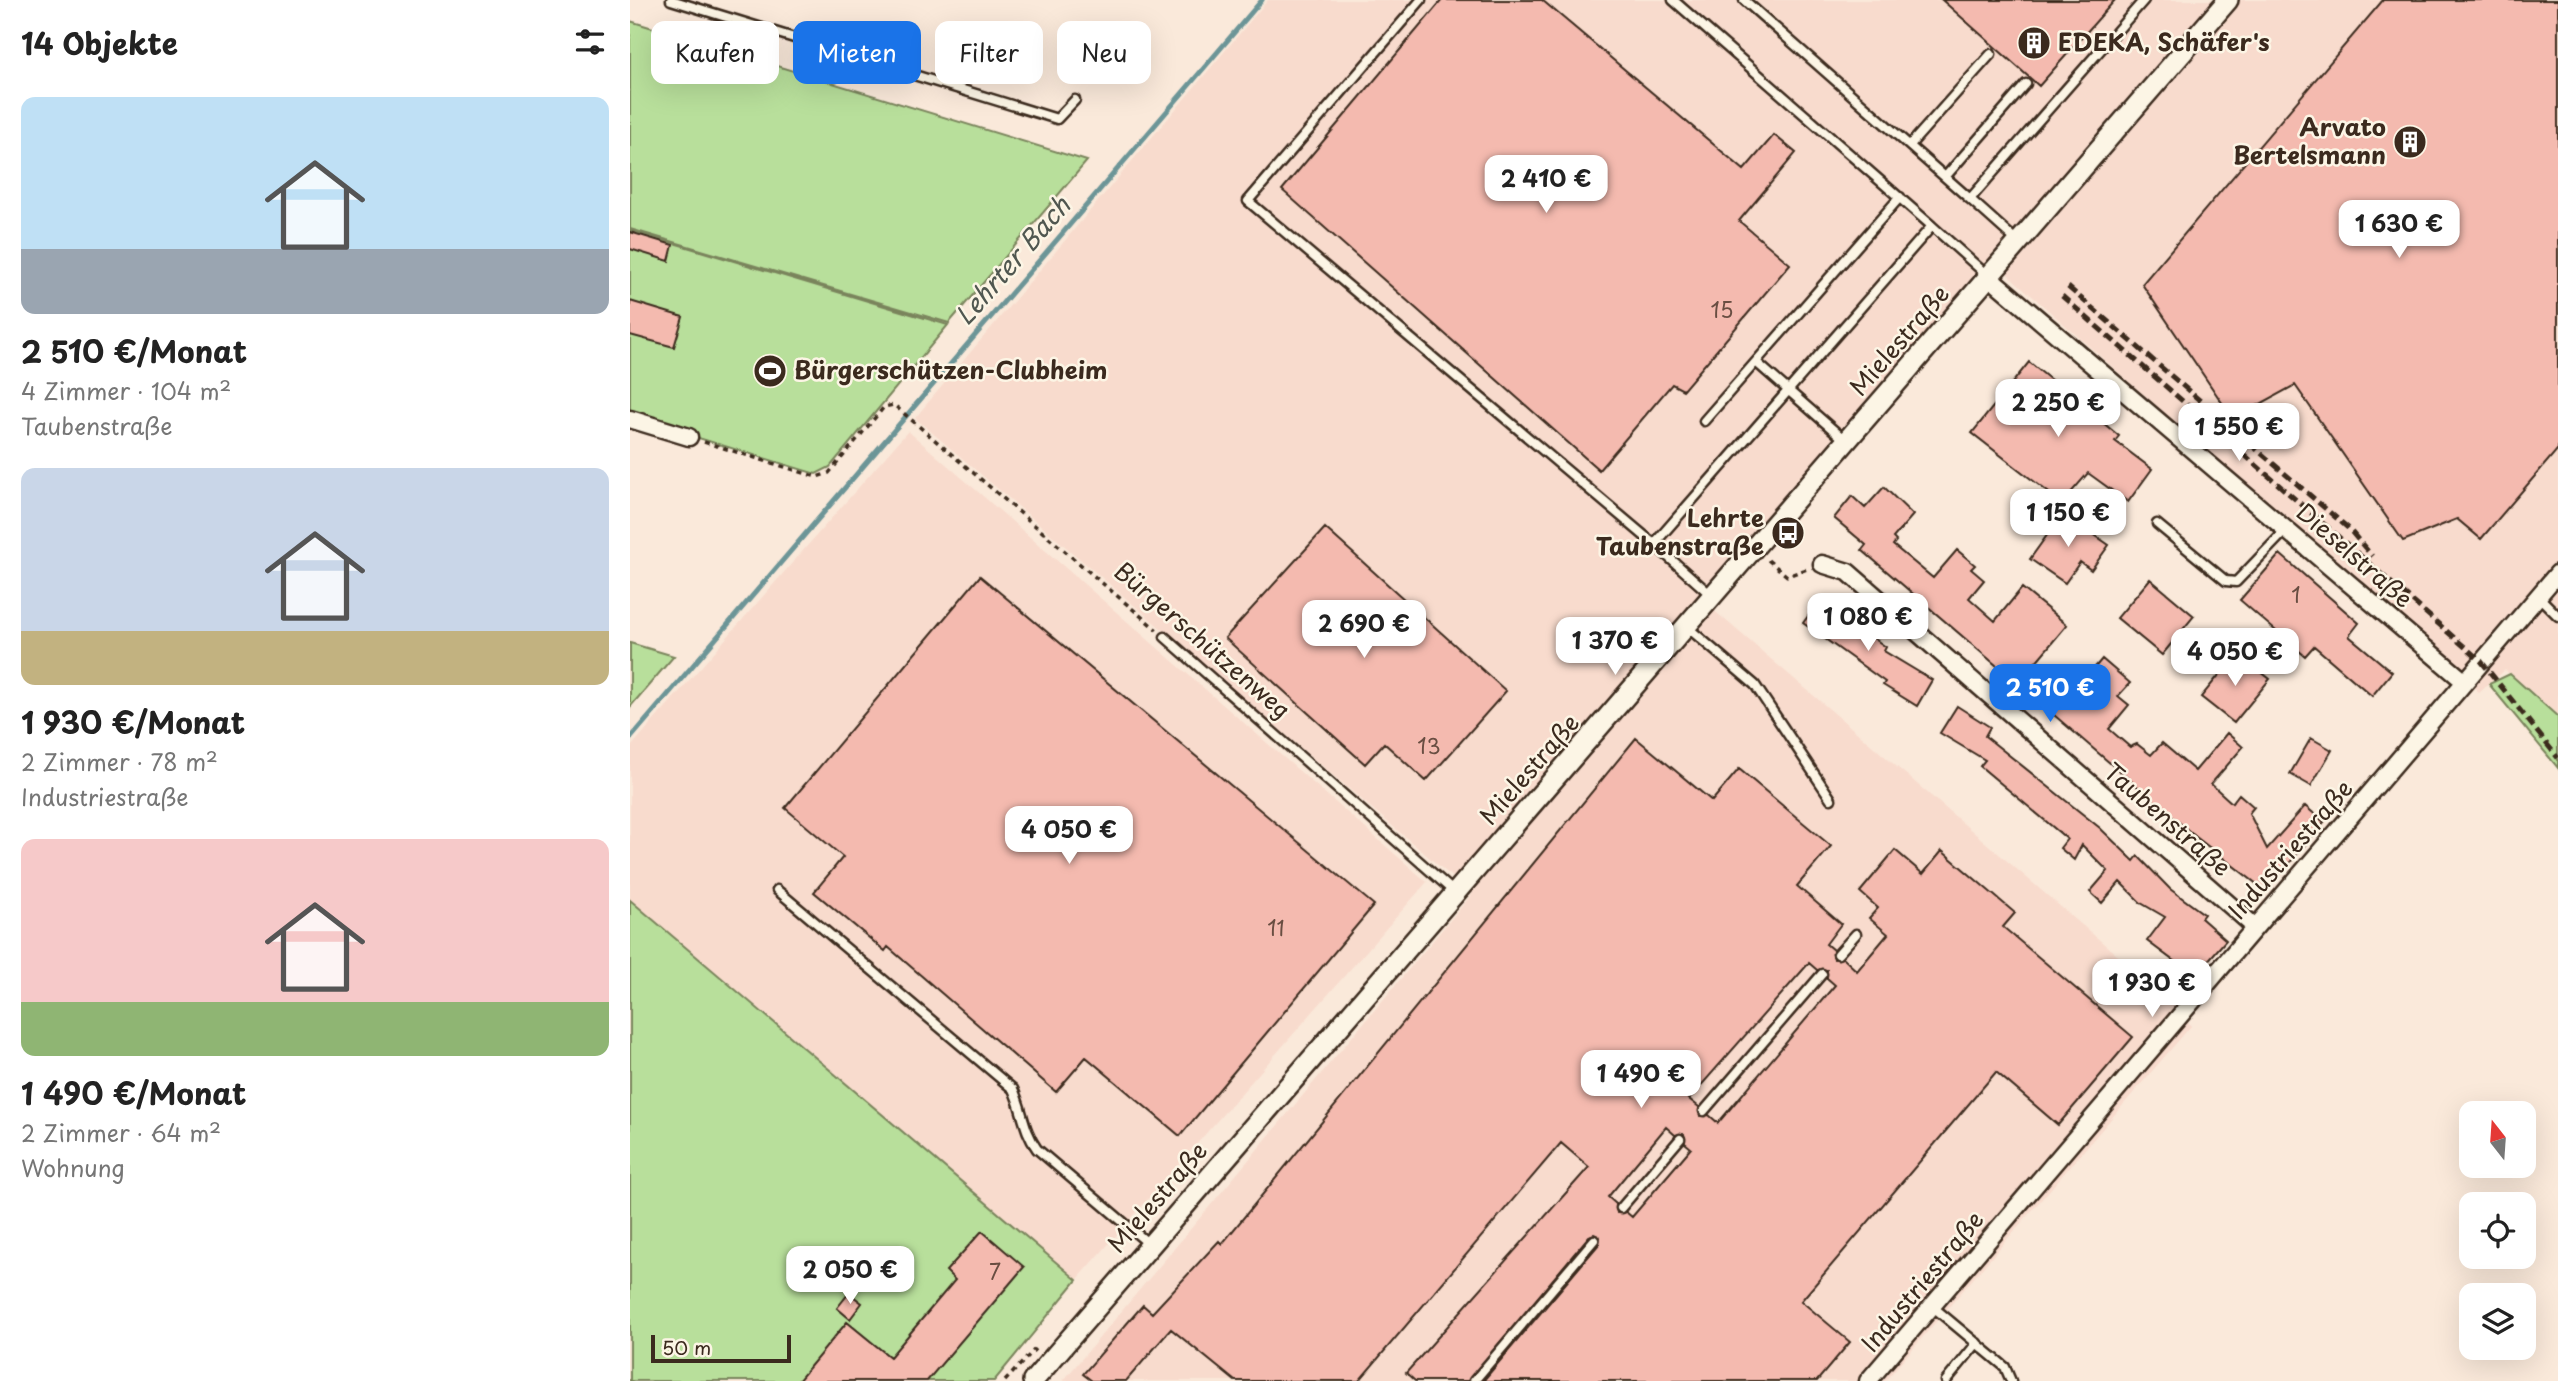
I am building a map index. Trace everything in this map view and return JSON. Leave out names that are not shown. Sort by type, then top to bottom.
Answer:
[{"type":"street","name":"Mielestraße","points":[[1033,1381],[2228,0]]},
{"type":"street","name":"Dieselstraße","points":[[1988,276],[2465,682]]},
{"type":"street","points":[[630,419],[689,437]]},
{"type":"street","name":"Taubenstraße","points":[[1822,564],[1848,572],[2255,927]]},
{"type":"street","name":"Industriestraße","points":[[1868,1381],[2558,573]]},
{"type":"lane","points":[[671,0],[1057,119],[1075,100]]},
{"type":"lane","points":[[1421,0],[1248,201],[1654,544],[1711,596]]},
{"type":"lane","points":[[1674,0],[1988,276]]},
{"type":"lane","points":[[1744,0],[2018,242]]},
{"type":"lane","points":[[1970,199],[2144,0]]},
{"type":"lane","points":[[1910,145],[1991,54]]},
{"type":"lane","points":[[1946,176],[2026,84]]},
{"type":"lane","points":[[1704,421],[1900,197]]},
{"type":"lane","points":[[1654,544],[1932,226]]},
{"type":"lane","points":[[1755,362],[1846,441]]},
{"type":"lane","points":[[2158,524],[2226,581],[2236,582],[2287,529]]},
{"type":"lane","points":[[2538,596],[2558,616]]},
{"type":"lane","points":[[1686,626],[1755,685],[1830,800]]},
{"type":"lane","name":"Bürgerschützenweg","points":[[1165,637],[1455,894]]},
{"type":"lane","points":[[777,890],[1013,1089],[1020,1104],[1026,1133],[1037,1149],[1149,1244]]},
{"type":"lane","points":[[1838,954],[1856,934]]},
{"type":"lane","points":[[1704,1111],[1822,974]]},
{"type":"lane","points":[[1621,1208],[1680,1139]]},
{"type":"lane","points":[[1474,1381],[1594,1240]]},
{"type":"lane","points":[[1932,1306],[2004,1367],[2011,1381]]},
{"type":"lane","points":[[1946,1381],[1977,1343]]},
{"type":"path","name":"Bürgerschützenweg","points":[[689,437],[817,477],[829,473],[889,404],[917,424],[1165,637]]},
{"type":"path","points":[[1754,548],[1787,576],[1822,564]]},
{"type":"shaded area","points":[[1268,0],[2558,0],[2558,715],[2505,670],[2479,692],[2005,272],[1710,607],[2172,1002],[2191,1026],[1885,1381],[1063,1381],[1472,894],[915,418]]},
{"type":"shaded area","points":[[908,431],[1427,882],[1077,1280],[630,900],[630,748]]},
{"type":"green space","points":[[630,21],[651,27],[651,84],[779,84],[779,67],[793,71],[793,84],[836,84],[1087,161],[949,323],[630,229]]},
{"type":"green space","name":"Bürgerschützen-Clubheim","points":[[630,230],[948,325],[830,467],[816,474],[630,417]]},
{"type":"green space","points":[[630,643],[674,656],[630,707]]},
{"type":"green space","points":[[2510,674],[2558,717],[2558,768],[2489,684]]},
{"type":"green space","points":[[630,900],[1077,1280],[994,1381],[630,1381]]},
{"type":"building","points":[[1442,0],[1542,0],[1744,170],[1774,135],[1796,153],[1739,221],[1790,264],[1683,390],[1672,384],[1599,470],[1282,190]]},
{"type":"building","name":"EDEKA, Schäfer's","points":[[1942,0],[2115,0],[2039,86]]},
{"type":"building","name":"Arvato Bertelsmann","points":[[2383,0],[2558,0],[2558,449],[2481,539],[2457,519],[2403,541],[2295,385],[2233,419],[2142,284]]},
{"type":"building","points":[[630,232],[673,245],[669,261],[630,249]]},
{"type":"building","points":[[630,301],[683,317],[674,347],[630,335]]},
{"type":"building","points":[[2029,362],[2119,436],[2115,441],[2152,469],[2128,502],[2088,473],[2062,503],[1972,433]]},
{"type":"building","points":[[1884,487],[1913,515],[1893,538],[1896,541],[1893,545],[1933,578],[1957,550],[1975,565],[1971,569],[1984,580],[1969,598],[1995,621],[2022,588],[2067,625],[2035,663],[2064,688],[2077,672],[2085,679],[2102,659],[2130,683],[2118,696],[2129,705],[2109,729],[2130,747],[2137,744],[2151,755],[2162,743],[2195,771],[2227,733],[2243,747],[2211,784],[2232,803],[2239,794],[2254,807],[2249,813],[2267,849],[2305,806],[2324,822],[2266,891],[2196,837],[1862,550],[1866,545],[1834,518],[1852,496],[1865,508]]},
{"type":"building","points":[[2063,513],[2109,545],[2091,570],[2080,562],[2065,583],[2030,559]]},
{"type":"building","points":[[1325,528],[1506,691],[1426,781],[1384,743],[1365,764],[1225,638]]},
{"type":"building","points":[[2280,554],[2359,623],[2349,636],[2392,672],[2372,696],[2314,646],[2305,656],[2240,600]]},
{"type":"building","points":[[980,576],[1374,905],[1180,1136],[1086,1057],[1056,1092],[888,947],[885,951],[814,892],[843,857],[785,808]]},
{"type":"building","points":[[2150,579],[2194,616],[2162,655],[2117,618]]},
{"type":"building","points":[[1820,600],[1886,647],[1884,651],[1932,680],[1917,706],[1883,685],[1885,682],[1803,623]]},
{"type":"building","points":[[2237,653],[2270,679],[2234,723],[2201,697]]},
{"type":"building","points":[[1957,706],[1990,727],[1985,736],[2100,828],[2134,861],[2138,856],[2170,889],[2204,914],[2201,918],[2226,940],[2172,1002],[2154,987],[2175,962],[2147,941],[2165,917],[2141,903],[2120,882],[2102,903],[2090,892],[2108,871],[2082,845],[2074,860],[2060,848],[2067,839],[1980,766],[1985,760],[1940,733]]},
{"type":"building","points":[[1636,738],[1712,801],[1739,769],[1831,846],[1797,886],[1841,924],[1826,944],[1833,950],[1834,959],[1843,958],[1857,971],[1888,934],[1869,918],[1878,908],[1860,892],[1895,850],[1923,874],[1942,851],[2015,913],[2003,927],[2133,1037],[2058,1125],[1996,1072],[1801,1301],[1850,1342],[1817,1381],[1483,1381],[1599,1244],[1600,1237],[1594,1234],[1589,1236],[1468,1381],[1415,1381],[1406,1373],[1589,1167],[1561,1143],[1359,1381],[1235,1381],[1171,1329],[1126,1381],[1092,1381],[1083,1374],[1143,1305],[1152,1313],[1219,1241],[1222,1244]],"holes":[[[1809,963],[1817,970],[1827,970],[1827,978],[1835,985],[1718,1123],[1709,1115],[1700,1116],[1699,1107],[1689,1099]],[[1666,1127],[1675,1135],[1684,1134],[1685,1143],[1691,1148],[1632,1217],[1626,1212],[1617,1213],[1616,1204],[1608,1197]]]},
{"type":"building","points":[[2311,738],[2332,750],[2311,786],[2290,774]]},
{"type":"building","points":[[982,1231],[1024,1267],[927,1381],[798,1381],[847,1322],[890,1357],[955,1280],[946,1271]]},
{"type":"building","points":[[849,1293],[862,1303],[850,1319],[837,1308]]},
{"type":"waterway","name":"Lehrter Bach","points":[[630,739],[1262,0]]},
{"type":"railway","points":[[2068,287],[2348,528],[2372,556]]},
{"type":"railway","points":[[2062,296],[2481,661],[2558,758]]},
{"type":"place","name":"EDEKA, Schäfer's","points":[[2034,43]]},
{"type":"place","name":"Arvato Bertelsmann","points":[[2410,142]]},
{"type":"place","name":"Bürgerschützen-Clubheim","points":[[770,371]]},
{"type":"place","name":"Lehrte Taubenstraße","points":[[1788,533]]}]
